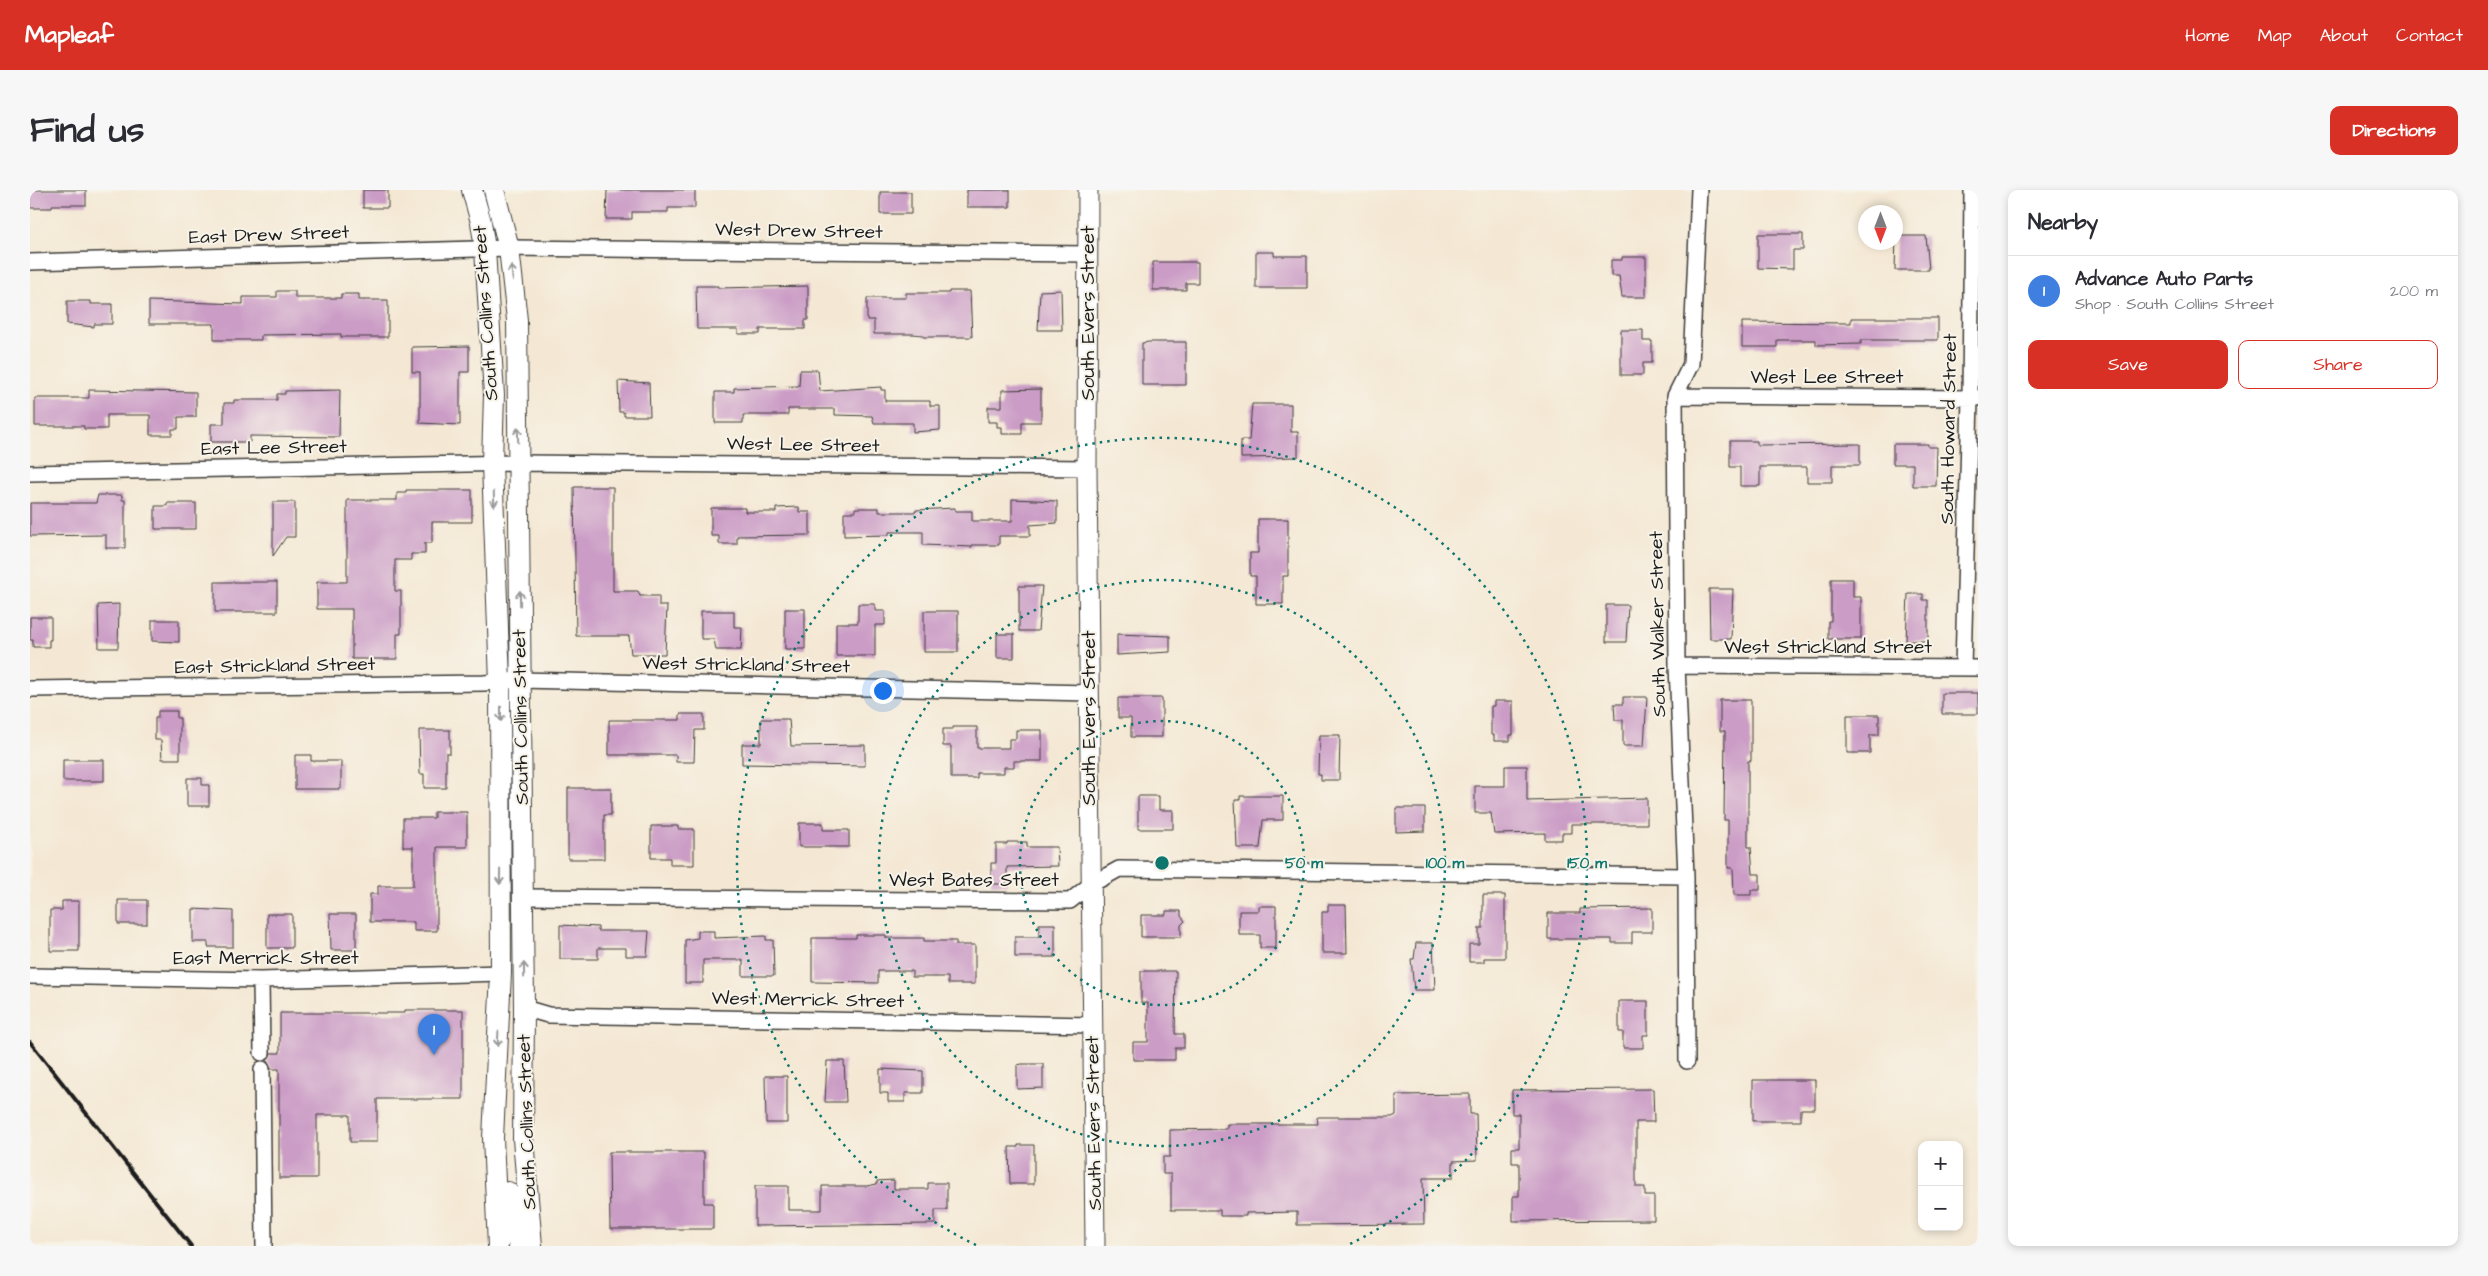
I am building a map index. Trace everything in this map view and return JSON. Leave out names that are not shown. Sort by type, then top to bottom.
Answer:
[{"type":"main road","name":"South Collins Street","points":[[472,190],[481,222],[485,249],[494,395],[492,463],[500,683],[501,973],[493,1138],[498,1246]]},
{"type":"main road","name":"South Collins Street","points":[[494,190],[509,248],[517,320],[524,1008],[523,1139],[532,1246]]},
{"type":"main road","points":[[495,1096],[506,1165],[510,1214],[519,1246]]},
{"type":"street","name":"South Evers Street","points":[[1088,190],[1087,468],[1090,885],[1095,1067],[1096,1246]]},
{"type":"street","name":"South Walker Street","points":[[1687,1061],[1686,876],[1677,666],[1675,396],[1691,364],[1699,190]]},
{"type":"street","name":"South Howard Street","points":[[1970,668],[1974,398],[1972,190]]},
{"type":"street","name":"East Drew Street","points":[[30,262],[509,248]]},
{"type":"street","name":"West Drew Street","points":[[509,248],[1089,254]]},
{"type":"street","name":"West Lee Street","points":[[1675,396],[1974,398]]},
{"type":"street","name":"West Lee Street","points":[[518,462],[1087,468]]},
{"type":"street","name":"East Lee Street","points":[[30,473],[518,462]]},
{"type":"street","name":"West Strickland Street","points":[[1677,666],[1970,668]]},
{"type":"street","name":"West Strickland Street","points":[[520,680],[1090,693]]},
{"type":"street","name":"East Strickland Street","points":[[30,689],[500,683],[520,680]]},
{"type":"street","name":"West Bates Street","points":[[523,897],[1070,901],[1090,885],[1119,869],[1686,876]]},
{"type":"street","name":"East Merrick Street","points":[[30,976],[261,980],[501,973]]},
{"type":"street","points":[[261,980],[262,1053]]},
{"type":"street","name":"West Merrick Street","points":[[524,1008],[548,1015],[1093,1025]]},
{"type":"street","points":[[262,1069],[264,1246]]},
{"type":"building","points":[[30,190],[86,190],[86,205],[52,205],[52,208],[30,208]]},
{"type":"building","points":[[363,190],[388,190],[388,208],[363,208]]},
{"type":"building","points":[[607,190],[695,190],[695,208],[668,208],[668,212],[632,212],[632,219],[606,219]]},
{"type":"building","points":[[967,190],[1010,190],[1010,207],[967,207]]},
{"type":"building","points":[[880,192],[911,192],[911,214],[880,214]]},
{"type":"building","points":[[1758,234],[1803,234],[1803,250],[1793,250],[1793,269],[1758,268]]},
{"type":"building","points":[[1903,236],[1926,236],[1929,270],[1895,270],[1896,250],[1903,250]]},
{"type":"building","points":[[1256,252],[1274,252],[1274,256],[1307,256],[1307,288],[1256,288]]},
{"type":"building","points":[[1622,257],[1646,257],[1646,297],[1622,297],[1619,276],[1611,276],[1611,260],[1622,260]]},
{"type":"building","points":[[1153,262],[1198,262],[1198,283],[1186,283],[1186,290],[1153,290]]},
{"type":"building","points":[[696,286],[718,286],[718,288],[808,286],[808,320],[805,320],[805,329],[760,329],[760,334],[738,334],[738,329],[697,329]]},
{"type":"building","points":[[1061,290],[1062,330],[1038,330],[1040,291]]},
{"type":"building","points":[[277,291],[295,291],[295,298],[341,298],[341,294],[359,294],[359,300],[388,300],[388,337],[341,337],[341,334],[261,335],[261,340],[214,340],[214,324],[149,324],[149,301],[243,304],[243,297],[277,297]]},
{"type":"building","points":[[949,291],[970,291],[972,337],[874,334],[874,320],[867,320],[867,298],[906,298],[906,293],[949,293]]},
{"type":"building","points":[[67,301],[91,301],[91,304],[112,304],[112,324],[94,324],[94,327],[67,324]]},
{"type":"building","points":[[1851,318],[1938,318],[1938,340],[1861,340],[1861,344],[1816,345],[1816,340],[1777,340],[1777,347],[1742,347],[1742,322],[1851,323]]},
{"type":"building","points":[[1621,330],[1643,330],[1643,341],[1652,341],[1652,363],[1643,363],[1643,375],[1621,375]]},
{"type":"building","points":[[1186,342],[1186,385],[1142,385],[1142,343]]},
{"type":"building","points":[[469,346],[469,372],[460,372],[460,425],[420,423],[420,372],[412,372],[412,347]]},
{"type":"building","points":[[800,370],[818,370],[820,391],[881,387],[881,390],[885,390],[885,401],[930,401],[930,406],[940,406],[940,430],[913,432],[913,423],[874,423],[872,416],[835,415],[835,409],[788,409],[788,415],[743,415],[743,423],[715,423],[715,392],[734,392],[734,388],[799,386]]},
{"type":"building","points":[[618,381],[649,383],[650,416],[624,416],[624,412],[619,412]]},
{"type":"building","points":[[1041,389],[1041,422],[1022,422],[1022,434],[1002,434],[1002,427],[997,427],[997,422],[988,422],[988,407],[1002,407],[1002,390]]},
{"type":"building","points":[[89,390],[196,392],[196,417],[178,417],[178,429],[172,429],[172,435],[150,435],[150,415],[107,415],[107,429],[84,429],[84,426],[35,426],[35,398],[89,398]]},
{"type":"building","points":[[340,390],[339,437],[250,436],[250,442],[211,442],[211,424],[224,424],[224,403],[234,403],[234,400],[277,400],[277,394],[285,394],[285,391]]},
{"type":"building","points":[[1252,404],[1291,404],[1291,432],[1298,432],[1298,457],[1241,458],[1241,440],[1249,440]]},
{"type":"building","points":[[1730,441],[1757,441],[1757,445],[1860,444],[1860,465],[1832,465],[1832,482],[1807,482],[1807,467],[1760,467],[1760,486],[1740,486],[1740,467],[1730,467]]},
{"type":"building","points":[[1893,444],[1928,444],[1928,447],[1937,447],[1936,486],[1913,486],[1913,464],[1893,464]]},
{"type":"building","points":[[574,487],[613,487],[613,591],[638,591],[640,596],[659,596],[659,606],[667,606],[665,654],[631,654],[629,636],[576,636]]},
{"type":"building","points":[[406,490],[472,490],[472,522],[432,522],[432,543],[425,543],[425,554],[411,554],[411,560],[395,560],[395,591],[401,591],[401,634],[397,634],[397,659],[352,659],[352,609],[317,609],[317,582],[347,582],[347,500],[397,500],[397,493],[406,493]]},
{"type":"building","points":[[98,495],[122,495],[122,500],[125,500],[125,548],[106,548],[106,535],[30,536],[30,503],[96,503]]},
{"type":"building","points":[[1012,499],[1057,501],[1057,523],[1030,525],[1030,536],[999,536],[999,545],[972,545],[972,547],[923,545],[923,532],[889,532],[889,535],[844,536],[844,512],[855,512],[855,508],[879,508],[879,512],[916,512],[916,510],[955,508],[955,511],[972,511],[972,521],[1012,521]]},
{"type":"building","points":[[273,502],[295,502],[295,537],[286,537],[273,556]]},
{"type":"building","points":[[167,503],[196,503],[196,529],[155,529],[155,506],[167,506]]},
{"type":"building","points":[[799,507],[799,512],[810,512],[810,535],[737,536],[737,544],[719,544],[719,536],[711,536],[711,508],[745,508],[745,512],[776,512],[776,508]]},
{"type":"building","points":[[1258,519],[1288,519],[1288,576],[1283,576],[1283,604],[1256,604],[1256,576],[1250,576],[1250,553],[1258,553]]},
{"type":"building","points":[[1831,579],[1853,579],[1853,597],[1861,597],[1861,639],[1828,639],[1828,621],[1831,621]]},
{"type":"building","points":[[215,582],[277,582],[277,612],[215,612]]},
{"type":"building","points":[[1019,586],[1042,586],[1038,631],[1019,631]]},
{"type":"building","points":[[1709,589],[1733,589],[1731,639],[1710,639]]},
{"type":"building","points":[[1908,594],[1923,594],[1923,600],[1928,600],[1928,641],[1906,641]]},
{"type":"building","points":[[119,604],[118,648],[99,648],[98,605]]},
{"type":"building","points":[[858,604],[875,604],[875,611],[885,611],[885,625],[875,625],[875,656],[836,656],[836,623],[858,623]]},
{"type":"building","points":[[1606,605],[1628,605],[1626,642],[1606,642]]},
{"type":"building","points":[[785,609],[805,609],[805,649],[785,649]]},
{"type":"building","points":[[701,611],[734,611],[734,627],[742,627],[741,650],[716,650],[714,639],[701,639]]},
{"type":"building","points":[[924,611],[958,611],[958,652],[924,652]]},
{"type":"building","points":[[30,617],[51,617],[51,640],[49,640],[49,647],[33,647],[33,640],[30,640]]},
{"type":"building","points":[[152,620],[179,620],[179,642],[152,641]]},
{"type":"building","points":[[997,634],[1014,634],[1014,658],[997,658]]},
{"type":"building","points":[[1117,634],[1170,636],[1170,652],[1117,655]]},
{"type":"building","points":[[1942,693],[1978,693],[1978,714],[1942,714]]},
{"type":"building","points":[[1623,697],[1647,697],[1644,746],[1623,746],[1623,720],[1615,720],[1614,704],[1623,704]]},
{"type":"building","points":[[1118,698],[1162,698],[1162,737],[1131,737],[1131,718],[1118,718]]},
{"type":"building","points":[[1720,700],[1751,700],[1751,761],[1748,761],[1748,847],[1751,847],[1753,874],[1760,874],[1760,890],[1751,890],[1751,895],[1734,895],[1733,868],[1728,868],[1728,820],[1724,820],[1725,731],[1720,731]]},
{"type":"building","points":[[1494,701],[1513,701],[1513,735],[1510,735],[1510,741],[1494,741],[1494,735],[1491,735],[1491,706],[1494,706]]},
{"type":"building","points":[[158,711],[177,711],[177,718],[180,718],[180,759],[162,759],[161,740],[155,740],[155,718],[158,718]]},
{"type":"building","points":[[680,714],[704,714],[704,730],[695,730],[694,762],[676,762],[676,755],[609,755],[609,720],[680,720]]},
{"type":"building","points":[[1847,715],[1879,715],[1879,735],[1870,735],[1870,753],[1847,753]]},
{"type":"building","points":[[761,719],[789,719],[791,746],[865,745],[865,766],[742,764],[742,744],[761,744]]},
{"type":"building","points":[[953,727],[977,727],[977,748],[1009,748],[1009,739],[1016,739],[1016,730],[1042,730],[1042,761],[1014,761],[1014,767],[1004,767],[1004,773],[977,773],[977,778],[951,778],[951,746],[943,746],[943,729],[953,729]]},
{"type":"building","points":[[419,730],[450,730],[450,753],[446,753],[446,788],[424,788],[424,774],[420,774]]},
{"type":"building","points":[[1319,735],[1340,735],[1339,780],[1321,780],[1321,774],[1318,774]]},
{"type":"building","points":[[295,755],[311,755],[311,761],[341,761],[341,789],[295,789]]},
{"type":"building","points":[[63,760],[104,760],[104,781],[63,781]]},
{"type":"building","points":[[1505,766],[1527,766],[1527,801],[1647,798],[1647,824],[1571,824],[1571,833],[1562,833],[1562,840],[1545,840],[1545,833],[1494,834],[1491,813],[1475,813],[1475,786],[1505,786]]},
{"type":"building","points":[[187,778],[202,778],[202,785],[209,785],[209,806],[187,806]]},
{"type":"building","points":[[568,788],[611,788],[611,815],[604,815],[604,859],[568,859]]},
{"type":"building","points":[[1138,796],[1159,796],[1159,810],[1173,810],[1173,829],[1138,829]]},
{"type":"building","points":[[1240,796],[1283,796],[1283,820],[1263,820],[1260,848],[1237,848],[1235,800],[1240,800]]},
{"type":"building","points":[[1396,808],[1425,808],[1425,831],[1396,832]]},
{"type":"building","points":[[434,812],[467,812],[467,847],[437,847],[437,931],[414,931],[414,922],[370,922],[370,894],[378,894],[378,886],[413,886],[413,847],[403,847],[403,818],[434,818]]},
{"type":"building","points":[[799,823],[823,823],[823,830],[849,830],[849,847],[799,847]]},
{"type":"building","points":[[651,826],[678,826],[678,829],[694,829],[694,865],[670,865],[670,858],[651,858]]},
{"type":"building","points":[[1007,842],[1027,842],[1027,847],[1057,847],[1058,866],[1007,867],[1007,884],[991,884],[991,863],[996,863],[996,844],[1007,844]]},
{"type":"building","points":[[1483,895],[1505,895],[1505,958],[1484,958],[1484,962],[1469,962],[1469,944],[1479,944],[1479,928],[1483,928]]},
{"type":"building","points":[[118,900],[147,900],[147,924],[118,924]]},
{"type":"building","points":[[62,901],[79,901],[79,951],[50,951],[50,910],[62,910]]},
{"type":"building","points":[[1328,905],[1346,905],[1347,953],[1322,953],[1322,912],[1328,912]]},
{"type":"building","points":[[1259,906],[1276,906],[1276,948],[1260,948],[1260,935],[1239,935],[1239,911],[1259,911]]},
{"type":"building","points":[[1652,908],[1652,932],[1632,932],[1632,943],[1612,943],[1612,939],[1548,939],[1548,913],[1580,913],[1580,909]]},
{"type":"building","points":[[193,909],[233,911],[233,947],[208,947],[208,942],[193,942]]},
{"type":"building","points":[[1166,911],[1181,911],[1181,916],[1185,921],[1181,925],[1181,937],[1141,937],[1141,915],[1166,915]]},
{"type":"building","points":[[267,914],[292,914],[292,948],[267,948]]},
{"type":"building","points":[[330,914],[356,914],[356,950],[331,950]]},
{"type":"building","points":[[1039,924],[1055,924],[1055,957],[1015,957],[1015,937],[1039,937]]},
{"type":"building","points":[[560,925],[598,927],[598,931],[649,931],[647,956],[626,956],[626,948],[598,948],[598,959],[560,959]]},
{"type":"building","points":[[698,931],[714,931],[714,938],[766,936],[766,940],[773,940],[774,976],[743,976],[743,960],[703,960],[703,983],[685,983],[685,940],[698,938]]},
{"type":"building","points":[[856,935],[886,935],[886,938],[924,938],[924,941],[956,941],[956,945],[975,945],[975,984],[948,984],[948,977],[912,977],[912,971],[878,971],[878,983],[812,982],[812,938],[856,938]]},
{"type":"building","points":[[1416,943],[1433,943],[1435,990],[1414,990],[1411,959],[1414,959]]},
{"type":"building","points":[[1141,971],[1176,971],[1175,1034],[1184,1034],[1184,1048],[1175,1048],[1175,1060],[1133,1060],[1133,1042],[1148,1042],[1148,1003],[1141,1003]]},
{"type":"building","points":[[1619,1001],[1648,1001],[1648,1035],[1643,1035],[1643,1048],[1623,1048],[1623,1032],[1619,1032]]},
{"type":"building","points":[[405,1010],[463,1010],[463,1099],[377,1099],[377,1142],[350,1142],[350,1115],[317,1115],[317,1178],[279,1178],[279,1069],[271,1069],[267,1061],[271,1053],[280,1053],[280,1013],[405,1013]]},
{"type":"building","points":[[827,1061],[844,1061],[846,1102],[825,1102]]},
{"type":"building","points":[[1043,1064],[1043,1088],[1017,1089],[1017,1065]]},
{"type":"building","points":[[880,1069],[923,1071],[923,1093],[905,1093],[905,1102],[888,1102],[888,1093],[880,1093]]},
{"type":"building","points":[[765,1076],[787,1076],[787,1123],[766,1123]]},
{"type":"building","points":[[1753,1080],[1815,1080],[1815,1109],[1801,1109],[1801,1121],[1753,1121]]},
{"type":"building","points":[[1653,1089],[1654,1122],[1636,1122],[1636,1187],[1645,1187],[1645,1196],[1654,1196],[1654,1220],[1513,1221],[1513,1196],[1519,1196],[1519,1163],[1512,1163],[1512,1148],[1519,1148],[1519,1114],[1512,1114],[1512,1090]]},
{"type":"building","points":[[1470,1094],[1470,1114],[1476,1114],[1477,1160],[1453,1161],[1453,1178],[1423,1178],[1424,1224],[1297,1225],[1297,1212],[1246,1213],[1246,1216],[1220,1216],[1220,1210],[1171,1210],[1171,1174],[1163,1174],[1163,1157],[1170,1157],[1170,1130],[1227,1129],[1227,1124],[1318,1124],[1317,1117],[1392,1117],[1396,1115],[1396,1095]]},
{"type":"building","points":[[1018,1145],[1034,1145],[1034,1184],[1010,1184],[1009,1147],[1018,1147]]},
{"type":"building","points":[[609,1152],[704,1152],[704,1203],[713,1203],[713,1229],[610,1229]]},
{"type":"building","points":[[894,1180],[894,1189],[928,1189],[928,1183],[947,1183],[947,1210],[935,1210],[935,1224],[755,1226],[755,1186],[788,1186],[788,1210],[822,1210],[822,1186],[867,1186],[877,1184],[877,1181]]},
{"type":"railway","points":[[30,1042],[191,1246]]},
{"type":"place","name":"Advance Auto Parts","points":[[434,1055]]}]
